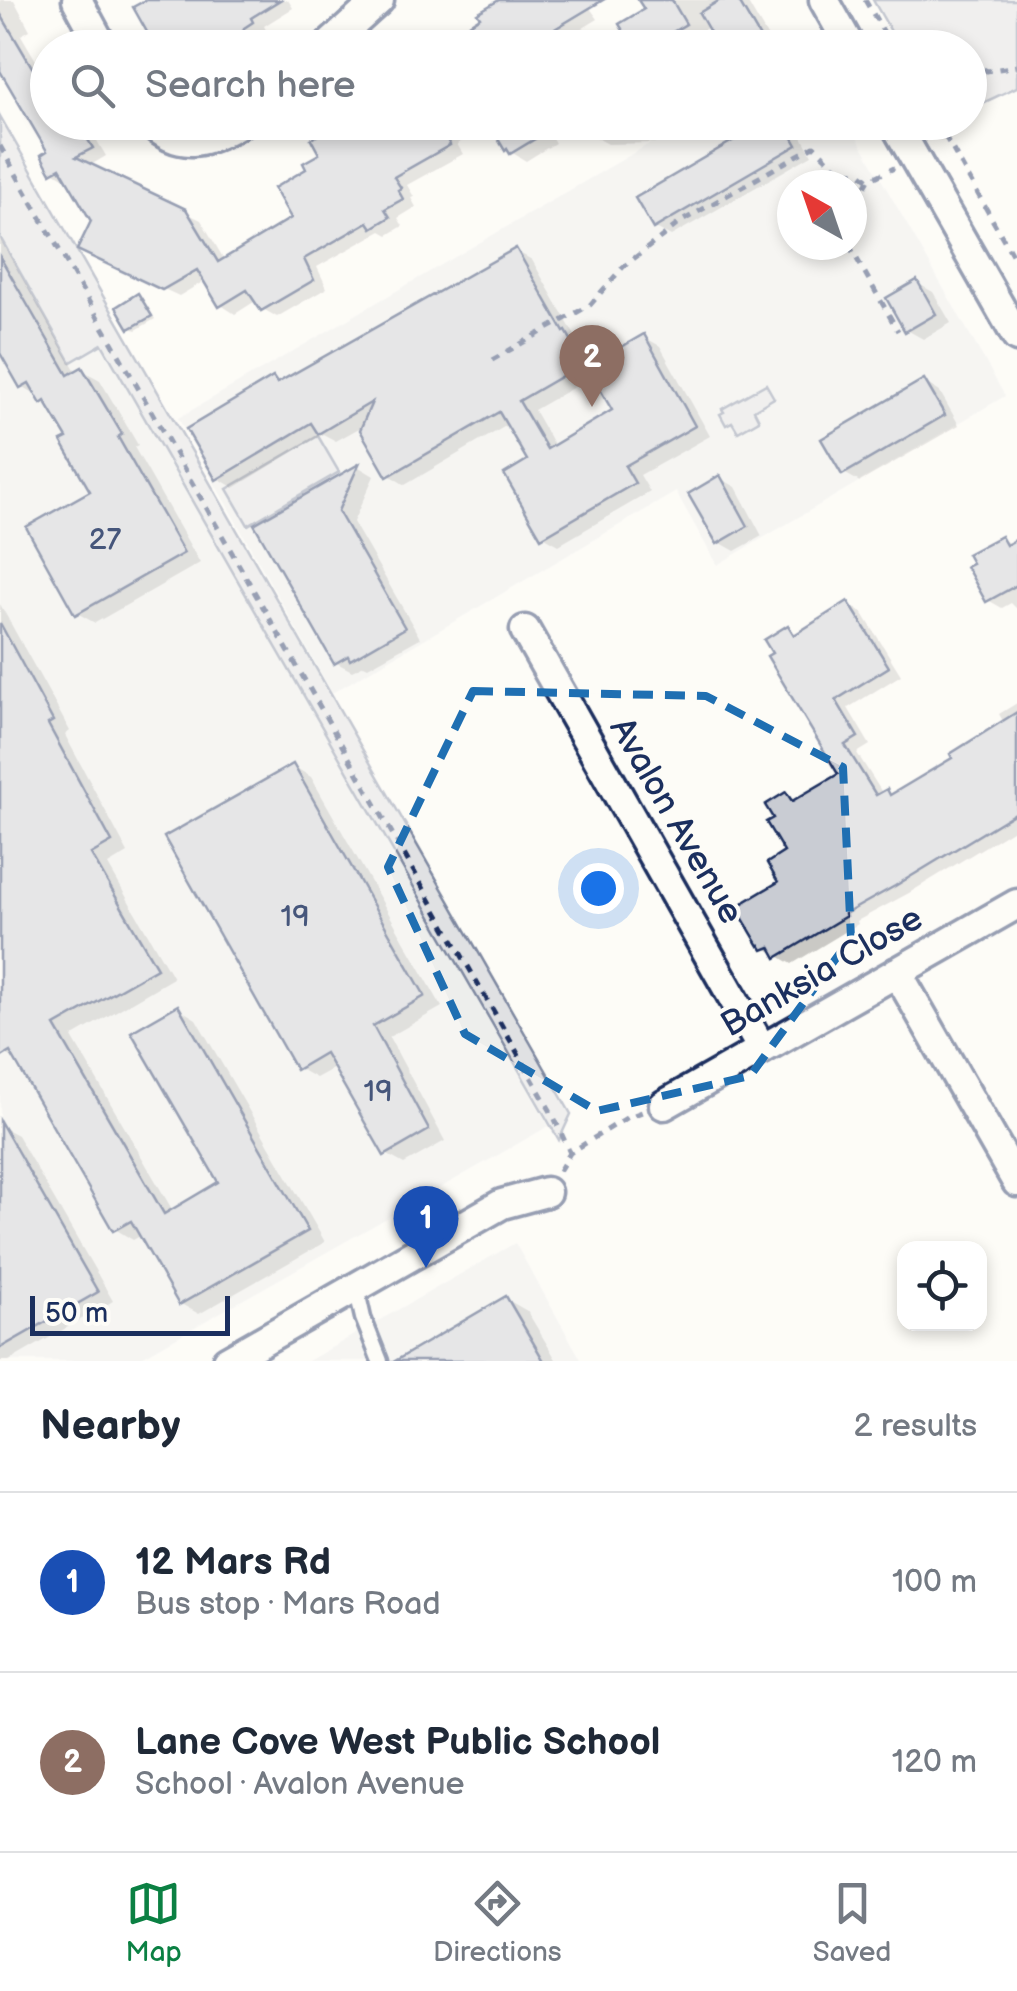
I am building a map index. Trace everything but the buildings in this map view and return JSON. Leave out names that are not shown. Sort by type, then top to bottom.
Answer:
[{"type":"street","points":[[76,0],[93,30]]},
{"type":"street","points":[[346,30],[380,0]]},
{"type":"street","points":[[824,0],[841,30]]},
{"type":"street","points":[[904,140],[1017,337]]},
{"type":"street","name":"Avalon Avenue","points":[[525,630],[762,1049]]},
{"type":"street","name":"Banksia Close","points":[[664,1105],[1017,904]]},
{"type":"street","points":[[897,972],[1017,1182]]},
{"type":"street","points":[[227,1361],[502,1204],[546,1192]]},
{"type":"lane","points":[[356,1288],[380,1361]]},
{"type":"path","points":[[864,0],[882,30]]},
{"type":"path","points":[[987,71],[1017,66]]},
{"type":"path","points":[[947,140],[1017,263]]},
{"type":"path","points":[[0,146],[554,1117],[570,1153]]},
{"type":"path","points":[[492,360],[590,305],[622,267],[682,220],[814,146],[840,171],[859,172],[869,180]]},
{"type":"path","points":[[867,184],[914,158]]},
{"type":"path","points":[[858,260],[898,331]]},
{"type":"path","points":[[546,1192],[570,1153],[626,1118],[664,1105]]},
{"type":"highlighted area","points":[[473,691],[706,696],[843,767],[851,938],[750,1076],[597,1111],[465,1034],[388,867]]},
{"type":"shaded area","points":[[873,0],[1017,0],[1017,87],[987,101],[987,30],[890,30]]},
{"type":"shaded area","points":[[0,116],[571,1114],[559,1140],[102,344],[71,362],[0,237]]},
{"type":"shaded area","points":[[656,140],[859,140],[1005,396],[717,565],[676,492],[332,693],[178,418]]},
{"type":"shaded area","points":[[0,237],[71,361],[102,344],[549,1126],[135,1361],[0,1361]]},
{"type":"shaded area","points":[[766,384],[774,398],[754,410],[759,420],[738,432],[732,422],[726,425],[720,414],[722,409]]},
{"type":"shaded area","points":[[318,436],[339,472],[248,525],[227,489]]},
{"type":"shaded area","points":[[515,1243],[582,1361],[308,1361]]},
{"type":"place","name":"Lane Cove West Public School","points":[[592,407]]},
{"type":"place","name":"12 Mars Rd","points":[[426,1268]]}]
